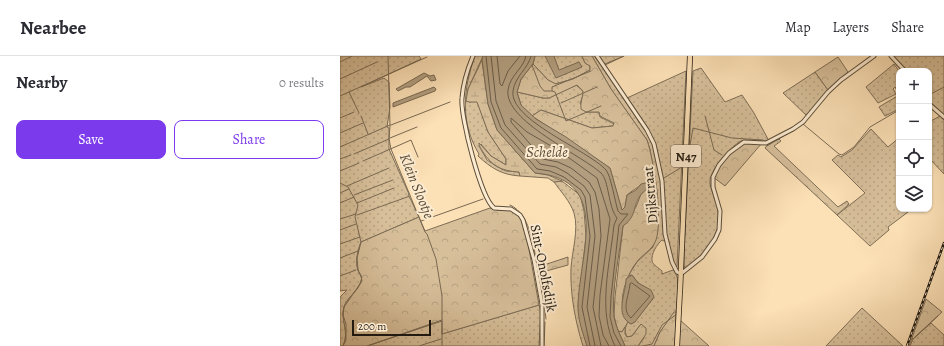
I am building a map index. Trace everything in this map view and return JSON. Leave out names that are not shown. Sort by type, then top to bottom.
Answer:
[{"type":"main road","name":"N47","points":[[677,346],[690,56]]},
{"type":"street","name":"Sint-Onolfsdijk","points":[[473,56],[462,98],[465,126],[481,184],[489,202],[494,208],[507,208],[514,211],[523,220],[534,260],[542,304],[542,346]]},
{"type":"street","name":"Dijkstraat","points":[[597,56],[647,130],[654,144],[662,181],[665,234],[672,262],[676,272],[680,273]]},
{"type":"street","points":[[680,273],[702,257],[715,239],[719,230],[720,211],[713,187],[713,177],[719,165],[729,154],[744,142],[766,143],[803,122],[828,92],[874,56]]},
{"type":"street","points":[[891,56],[902,68]]},
{"type":"street","points":[[932,107],[944,117]]},
{"type":"green space","points":[[340,56],[419,56],[421,59],[361,87],[384,78],[389,82],[390,107],[387,127],[389,128],[389,149],[409,194],[408,196],[419,217],[361,242],[357,259],[358,270],[361,276],[360,285],[344,307],[343,316],[346,336],[343,346],[340,346],[340,297],[347,290],[340,291]]},
{"type":"green space","points":[[475,56],[483,56],[468,89],[469,102],[477,101],[488,132],[506,159],[506,165],[491,156],[481,144],[479,146],[487,160],[506,171],[519,172],[520,176],[497,170],[478,156],[479,154],[469,130],[465,106],[468,81]]},
{"type":"green space","points":[[535,56],[582,56],[585,63],[590,66],[590,70],[573,79],[555,84],[548,80],[533,64]]},
{"type":"green space","points":[[582,56],[592,56],[611,89],[647,140],[655,175],[659,218],[656,240],[652,247],[636,263],[625,284],[622,300],[624,315],[628,322],[622,332],[618,331],[614,316],[623,226],[636,207],[641,194],[651,184],[650,182],[644,184],[627,195],[625,207],[622,211],[610,168],[532,116],[541,110],[592,128],[613,126],[614,123],[600,116],[599,112],[586,112],[581,109],[583,91],[577,85],[549,98],[517,92],[521,79],[533,64],[548,80],[556,84],[573,79],[590,70],[590,66],[585,63]]},
{"type":"green space","points":[[592,56],[624,56],[605,65],[627,98],[686,71],[677,267],[674,266],[666,242],[662,240],[652,255],[652,261],[662,271],[662,274],[673,270],[676,274],[678,290],[676,312],[660,332],[654,346],[638,346],[644,338],[641,324],[632,336],[627,337],[625,331],[628,322],[631,324],[653,299],[645,287],[638,283],[632,275],[628,276],[637,262],[653,247],[656,238],[657,191],[650,149],[647,140],[611,89]]},
{"type":"green space","points":[[893,56],[944,56],[944,115],[932,104],[932,68],[904,68]]},
{"type":"green space","points":[[838,57],[848,72],[828,90],[815,72]]},
{"type":"green space","points":[[482,60],[488,104],[497,130],[535,173],[548,175],[562,181],[554,182],[548,178],[520,176],[519,172],[498,167],[490,161],[483,152],[479,143],[491,156],[506,165],[506,159],[488,132],[477,102],[466,101],[468,89]]},
{"type":"green space","points":[[894,64],[897,68],[896,89],[895,87],[893,89],[896,94],[878,103],[866,87]]},
{"type":"green space","points":[[701,68],[725,102],[742,95],[754,113],[769,141],[741,141],[731,148],[716,166],[710,179],[719,220],[715,236],[705,251],[685,269],[684,253],[693,71]]},
{"type":"green space","points":[[815,72],[828,90],[807,116],[783,93]]},
{"type":"green space","points":[[576,85],[583,91],[583,96],[580,103],[586,112],[599,112],[600,117],[614,124],[613,126],[592,128],[541,110],[532,116],[521,105],[517,92],[549,98]]},
{"type":"green space","points":[[896,97],[896,110],[885,116],[879,107]]},
{"type":"green space","points":[[940,116],[944,120],[944,174],[932,161],[932,120]]},
{"type":"green space","points":[[871,129],[888,147],[896,140],[896,212],[908,212],[888,227],[889,230],[870,246],[837,215],[865,193],[832,160],[838,155],[841,157],[852,150]]},
{"type":"green space","points":[[779,139],[781,141],[774,146],[838,207],[847,201],[849,204],[837,215],[765,148],[769,143]]},
{"type":"green space","points":[[741,143],[762,143],[725,186],[713,177],[719,165]]},
{"type":"green space","points":[[562,181],[580,195],[584,211],[586,236],[578,306],[587,346],[583,346],[580,336],[575,317],[571,287],[571,268],[576,233],[574,213],[570,204],[554,182]]},
{"type":"green space","points":[[490,208],[497,210],[509,209],[521,218],[527,238],[539,305],[442,334],[442,321],[367,346],[343,346],[346,336],[343,316],[344,307],[360,285],[361,276],[358,270],[357,259],[361,242],[419,217],[425,231]]},
{"type":"green space","points":[[568,257],[568,265],[539,273],[538,267]]},
{"type":"green space","points":[[926,299],[942,312],[913,339],[912,338]]},
{"type":"green space","points":[[539,305],[541,312],[539,346],[367,346],[443,320],[442,334]]},
{"type":"green space","points":[[862,308],[903,346],[826,346]]},
{"type":"green space","points":[[674,312],[676,312],[676,346],[654,346],[660,332]]},
{"type":"green space","points":[[680,320],[709,346],[679,346]]},
{"type":"green space","points":[[931,323],[944,335],[944,346],[909,346],[912,338],[913,339]]},
{"type":"green space","points":[[641,324],[646,328],[646,334],[638,346],[625,346],[618,331],[622,332],[625,327],[625,334],[627,337],[632,336]]},
{"type":"water","name":"Schelde","points":[[483,56],[535,56],[533,64],[521,79],[517,92],[521,105],[536,119],[566,137],[610,168],[622,210],[625,207],[627,195],[636,190],[641,184],[650,182],[650,187],[643,192],[630,219],[623,226],[613,307],[616,325],[625,346],[587,346],[582,332],[578,312],[579,287],[585,245],[586,224],[583,205],[575,190],[560,178],[535,173],[497,130],[488,104],[482,60]]},
{"type":"water","points":[[545,56],[554,56],[559,70],[579,62],[582,67],[556,78]]},
{"type":"water","points":[[424,73],[430,76],[434,75],[436,80],[431,81],[427,76],[410,87],[406,87],[398,91],[396,89]]},
{"type":"water","points":[[434,87],[436,89],[435,91],[393,107],[393,103]]},
{"type":"water","points":[[632,275],[638,283],[651,290],[654,297],[635,322],[631,324],[623,315],[622,303],[626,279]]},
{"type":"waterway","points":[[340,62],[352,56]]},
{"type":"waterway","name":"Klein Slootje","points":[[388,56],[389,139],[391,149],[436,259],[442,296],[442,346]]},
{"type":"waterway","points":[[605,64],[624,56]]},
{"type":"waterway","name":"Klein Slootje","points":[[340,96],[427,57]]},
{"type":"waterway","points":[[340,79],[377,62]]},
{"type":"waterway","points":[[532,65],[540,86],[544,91],[551,91]]},
{"type":"waterway","points":[[552,91],[552,87],[591,71]]},
{"type":"waterway","points":[[561,103],[597,87]]},
{"type":"waterway","points":[[932,93],[944,87]]},
{"type":"waterway","points":[[552,91],[555,92],[566,121],[601,106]]},
{"type":"waterway","points":[[349,92],[359,113]]},
{"type":"waterway","points":[[391,125],[450,102]]},
{"type":"waterway","points":[[340,118],[354,112]]},
{"type":"waterway","points":[[767,146],[803,124],[842,155],[854,147],[870,127],[896,112]]},
{"type":"waterway","points":[[361,116],[368,134]]},
{"type":"waterway","points":[[705,116],[714,150],[722,155]]},
{"type":"waterway","points":[[340,133],[363,123]]},
{"type":"waterway","points":[[340,147],[390,125]]},
{"type":"waterway","points":[[390,138],[417,127]]},
{"type":"waterway","points":[[688,163],[695,159],[690,145],[693,128],[732,138],[763,140]]},
{"type":"waterway","points":[[354,154],[389,139]]},
{"type":"waterway","points":[[363,161],[411,140],[418,157]]},
{"type":"waterway","points":[[340,159],[351,155]]},
{"type":"waterway","points":[[340,171],[359,163]]},
{"type":"waterway","points":[[664,178],[682,167]]},
{"type":"waterway","points":[[347,186],[389,168]]},
{"type":"waterway","points":[[354,195],[393,180]]},
{"type":"waterway","points":[[340,183],[348,187],[358,205],[355,217],[361,242],[357,258],[358,270],[362,281],[344,307],[343,315],[346,324],[346,340],[343,346]]},
{"type":"waterway","points":[[357,203],[394,188]]},
{"type":"waterway","points":[[340,193],[349,189]]},
{"type":"waterway","points":[[357,215],[410,196]]},
{"type":"waterway","points":[[340,203],[354,197]]},
{"type":"waterway","points":[[421,221],[483,199]]},
{"type":"waterway","points":[[510,205],[517,210],[528,226],[534,246],[538,275]]},
{"type":"waterway","points":[[340,219],[356,214]]},
{"type":"waterway","points":[[340,230],[356,224]]},
{"type":"waterway","points":[[340,244],[360,237]]},
{"type":"waterway","points":[[340,258],[358,251]]},
{"type":"waterway","points":[[340,276],[356,270]]},
{"type":"waterway","points":[[540,282],[543,297]]},
{"type":"waterway","points":[[544,302],[546,319]]},
{"type":"waterway","points":[[643,346],[652,344],[662,325],[677,314]]},
{"type":"waterway","points":[[910,346],[913,339],[938,316]]},
{"type":"waterway","name":"Klein Slootje","points":[[367,346],[442,320]]},
{"type":"waterway","points":[[544,346],[545,322]]},
{"type":"waterway","points":[[419,346],[441,339]]},
{"type":"railway","points":[[907,346],[944,243]]}]
